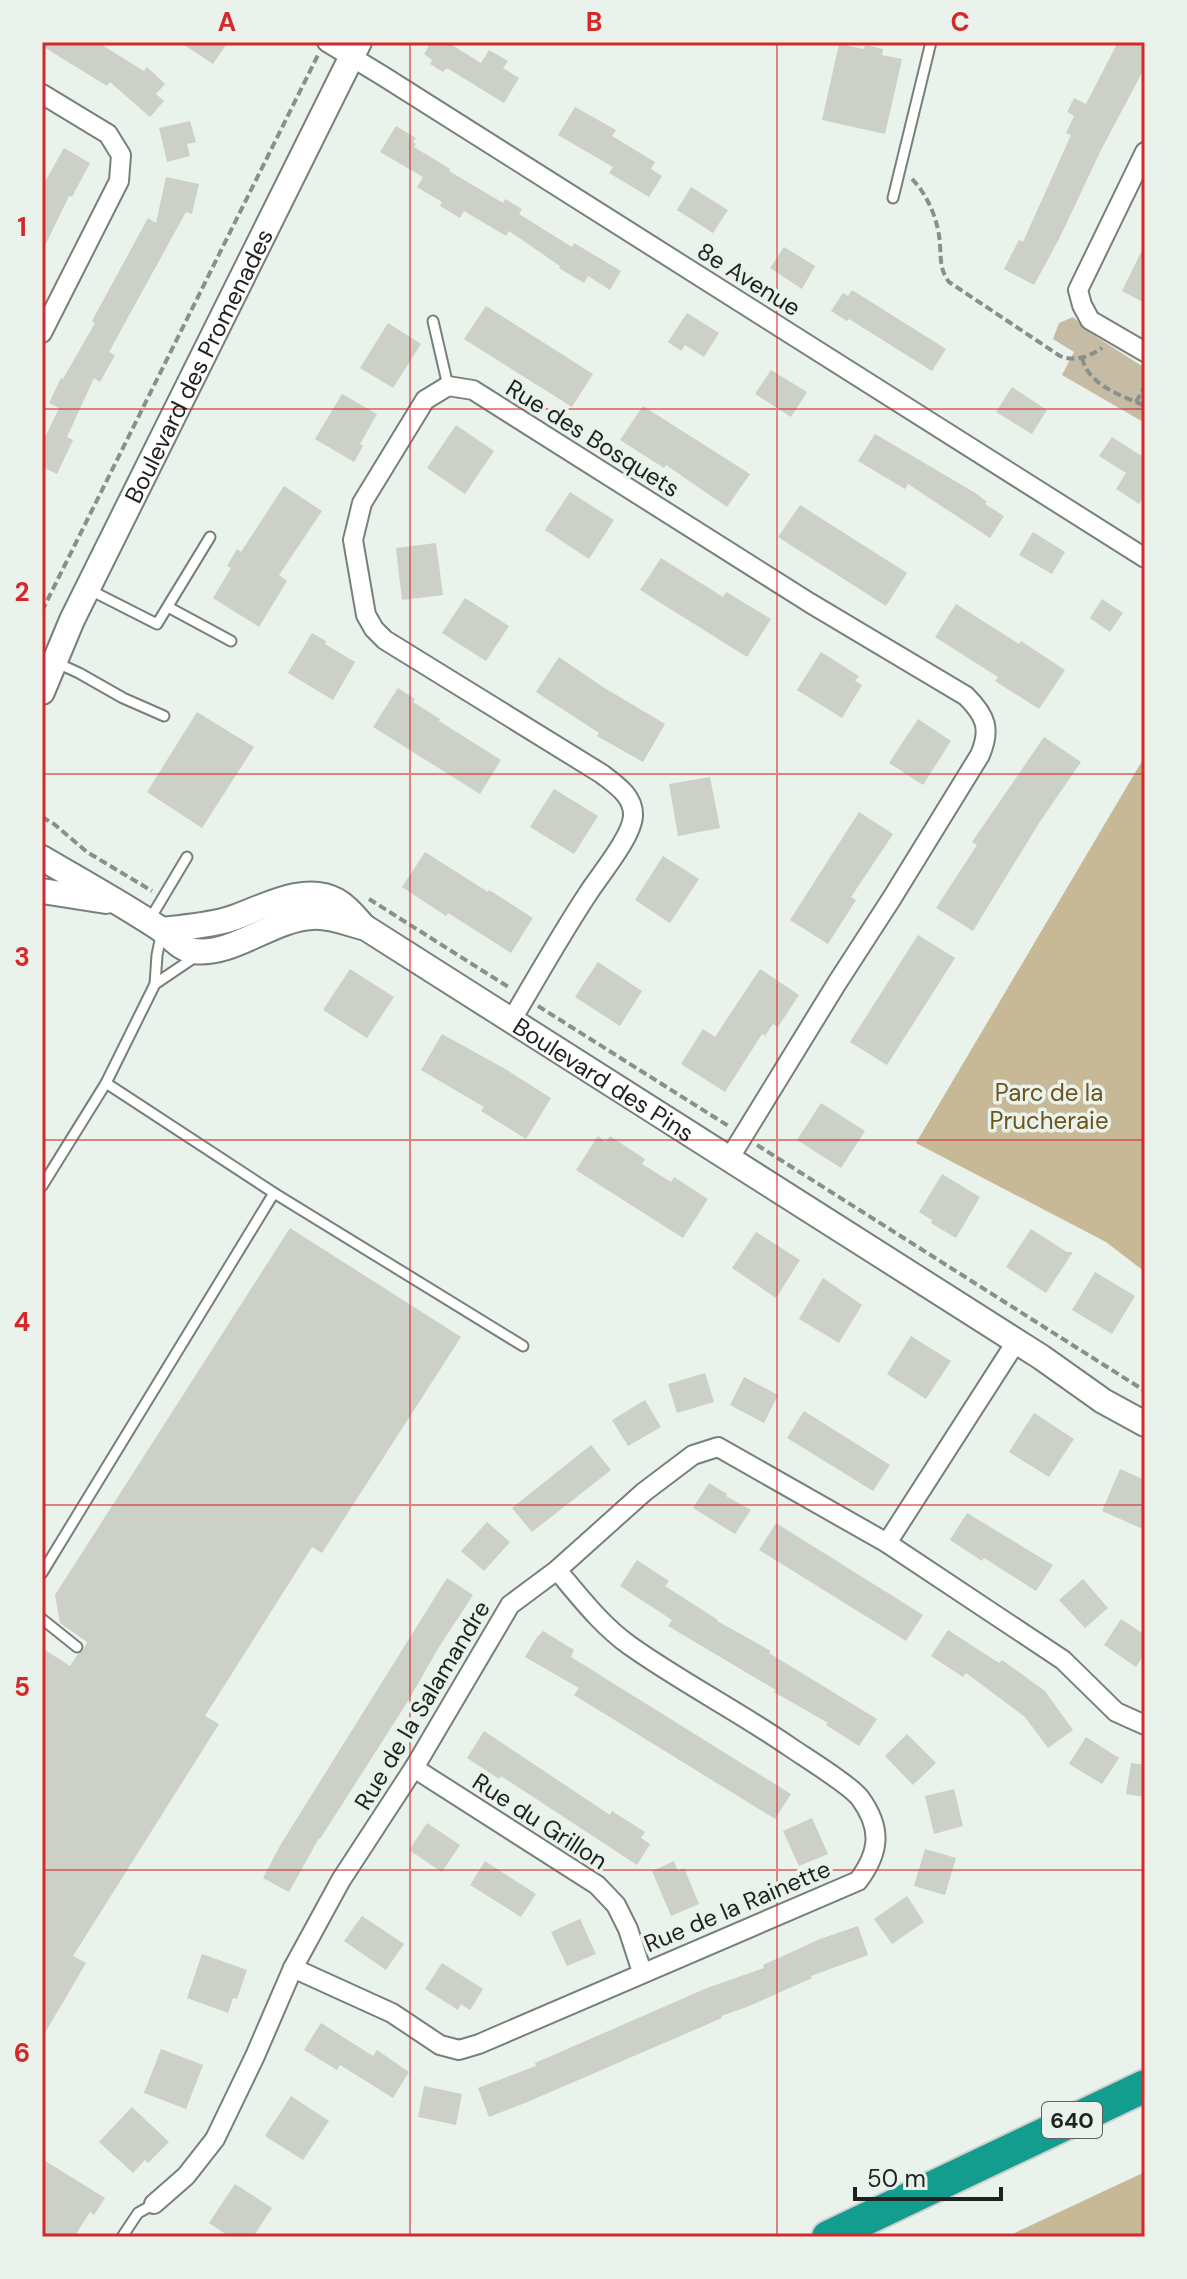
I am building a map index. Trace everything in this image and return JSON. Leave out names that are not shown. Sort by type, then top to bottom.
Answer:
[{"type":"highway","name":"640","points":[[828,2237],[1145,2086]]},
{"type":"street","name":"8e Avenue","points":[[323,48],[356,49],[1145,558]]},
{"type":"street","name":"Boulevard des Promenades","points":[[42,692],[87,589],[356,49]]},
{"type":"street","points":[[42,94],[108,134],[121,155],[119,181],[42,333]]},
{"type":"street","points":[[1145,152],[1078,290],[1090,320],[1145,352]]},
{"type":"street","points":[[448,386],[425,400],[362,503],[353,540],[366,615],[385,640],[602,774],[623,790],[631,804],[633,818],[628,833],[511,1021]]},
{"type":"street","name":"Rue des Bosquets","points":[[448,386],[473,390],[810,603],[966,696],[978,708],[985,723],[986,741],[980,755],[729,1159]]},
{"type":"street","points":[[42,858],[155,926],[180,946],[204,951]]},
{"type":"street","points":[[42,891],[117,902]]},
{"type":"street","points":[[155,926],[219,922],[288,898],[310,895],[338,901],[366,928]]},
{"type":"street","name":"Boulevard des Pins","points":[[204,951],[228,946],[292,920],[308,917],[318,916],[366,928],[1016,1342],[1103,1401],[1145,1424]]},
{"type":"street","points":[[887,1543],[1016,1342]]},
{"type":"street","name":"Rue de la Salamandre","points":[[154,2204],[186,2176],[215,2139],[293,1968],[341,1880],[414,1768],[510,1605],[557,1570],[644,1492],[693,1455],[718,1447],[887,1543],[1063,1660],[1116,1712],[1145,1725]]},
{"type":"street","name":"Rue de la Rainette","points":[[293,1968],[392,2013],[440,2045],[459,2050],[858,1881],[870,1864],[877,1838],[870,1814],[858,1794],[756,1723],[628,1644],[598,1618],[557,1570]]},
{"type":"street","name":"Rue du Grillon","points":[[414,1768],[597,1885],[616,1905],[642,1972]]},
{"type":"lane","points":[[893,198],[931,42]]},
{"type":"lane","points":[[433,321],[448,386]]},
{"type":"lane","points":[[87,589],[157,624],[210,537]]},
{"type":"lane","points":[[168,607],[231,641]]},
{"type":"lane","points":[[54,662],[164,716]]},
{"type":"lane","points":[[42,1186],[106,1083],[155,984],[155,926],[187,857]]},
{"type":"lane","points":[[155,984],[204,951]]},
{"type":"lane","points":[[106,1083],[274,1193],[523,1346]]},
{"type":"lane","points":[[42,1573],[274,1193]]},
{"type":"lane","points":[[42,1619],[77,1647]]},
{"type":"lane","points":[[122,2237],[138,2213],[154,2204]]},
{"type":"path","name":"Boulevard des Promenades","points":[[42,611],[323,48]]},
{"type":"path","points":[[899,173],[912,179],[921,189],[931,209],[938,231],[941,266],[949,282],[1070,360],[1095,353],[1106,343]]},
{"type":"path","points":[[1082,358],[1085,369],[1094,379],[1145,406]]},
{"type":"path","points":[[1136,402],[1145,386]]},
{"type":"path","points":[[42,817],[87,852],[155,893]]},
{"type":"path","name":"Boulevard des Pins","points":[[542,1008],[728,1126]]},
{"type":"path","points":[[759,1147],[1145,1391]]},
{"type":"shaded area","points":[[1073,317],[1092,334],[1145,368],[1145,423],[1062,375],[1074,352],[1053,339],[1059,323]]},
{"type":"green space","name":"Parc de la Prucheraie","points":[[1145,756],[1145,1272],[1106,1242],[916,1143]]},
{"type":"green space","points":[[1145,2172],[1145,2237],[1006,2237]]},
{"type":"building","points":[[42,42],[97,42],[144,71],[147,67],[165,84],[156,94],[164,101],[150,117],[110,82],[107,86],[42,46]]},
{"type":"building","points":[[180,42],[228,42],[213,64]]},
{"type":"building","points":[[431,42],[447,42],[481,63],[489,50],[508,61],[503,68],[519,78],[504,103],[447,68],[443,72],[430,64],[432,60],[424,54]]},
{"type":"building","points":[[1118,42],[1145,42],[1145,67],[1034,285],[1004,269],[1019,240],[1023,242],[1071,135],[1066,133],[1074,116],[1067,112],[1074,98],[1086,104]]},
{"type":"building","points":[[839,44],[883,49],[882,55],[902,59],[885,134],[822,120]]},
{"type":"building","points":[[575,107],[616,130],[612,136],[655,162],[651,169],[662,176],[649,197],[609,173],[613,167],[558,135]]},
{"type":"building","points":[[190,121],[196,142],[187,144],[190,156],[167,162],[159,128]]},
{"type":"building","points":[[396,126],[416,138],[414,147],[449,171],[503,203],[505,199],[522,209],[519,214],[572,247],[574,243],[621,271],[610,290],[588,276],[584,283],[509,231],[506,236],[464,211],[460,218],[440,206],[442,202],[417,187],[423,177],[380,152]]},
{"type":"building","points":[[64,148],[90,163],[72,197],[69,196],[42,252],[42,187]]},
{"type":"building","points":[[166,177],[199,184],[192,214],[186,212],[109,352],[115,355],[100,382],[94,378],[67,437],[73,440],[57,474],[42,467],[42,444],[59,408],[49,403],[95,323],[92,321],[148,218],[156,223]]},
{"type":"building","points":[[691,187],[728,210],[713,233],[677,210]]},
{"type":"building","points":[[1145,244],[1145,303],[1122,291]]},
{"type":"building","points":[[784,247],[815,266],[802,289],[770,268]]},
{"type":"building","points":[[852,290],[946,349],[932,371],[831,311],[843,293],[848,296]]},
{"type":"building","points":[[486,306],[593,374],[572,407],[464,339]]},
{"type":"building","points":[[687,313],[719,333],[704,357],[685,345],[681,351],[668,342]]},
{"type":"building","points":[[388,323],[421,344],[393,388],[360,368]]},
{"type":"building","points":[[771,370],[807,392],[791,417],[755,394]]},
{"type":"building","points":[[1012,387],[1047,410],[1032,434],[996,412]]},
{"type":"building","points":[[342,394],[377,414],[354,462],[315,439]]},
{"type":"building","points":[[643,406],[750,474],[727,507],[666,465],[664,468],[620,440]]},
{"type":"building","points":[[456,425],[494,451],[465,494],[427,468]]},
{"type":"building","points":[[875,434],[977,494],[987,502],[985,504],[1004,516],[990,538],[908,484],[905,489],[858,461]]},
{"type":"building","points":[[1112,437],[1145,458],[1145,495],[1139,504],[1116,489],[1126,473],[1099,456]]},
{"type":"building","points":[[284,486],[322,511],[279,575],[287,581],[259,627],[213,598],[231,568],[227,566],[237,549],[241,552]]},
{"type":"building","points":[[570,492],[614,520],[589,559],[545,530]]},
{"type":"building","points":[[800,505],[907,573],[886,606],[778,537]]},
{"type":"building","points":[[1033,532],[1065,552],[1052,574],[1019,555]]},
{"type":"building","points":[[436,543],[443,595],[402,600],[396,548]]},
{"type":"building","points":[[661,558],[723,597],[726,592],[771,619],[747,657],[640,590]]},
{"type":"building","points":[[465,598],[509,626],[486,661],[442,633]]},
{"type":"building","points":[[1102,599],[1123,613],[1110,632],[1090,618]]},
{"type":"building","points":[[956,604],[1065,670],[1039,709],[995,681],[998,677],[935,637]]},
{"type":"building","points":[[312,633],[355,662],[333,700],[288,673]]},
{"type":"building","points":[[821,652],[859,676],[855,681],[862,685],[842,718],[797,690]]},
{"type":"building","points":[[559,657],[665,724],[643,762],[597,736],[599,733],[536,692]]},
{"type":"building","points":[[398,688],[439,721],[501,760],[480,794],[373,727]]},
{"type":"building","points":[[197,712],[254,747],[202,828],[147,792]]},
{"type":"building","points":[[918,719],[951,741],[923,785],[889,763]]},
{"type":"building","points":[[1044,737],[1081,762],[1039,823],[973,931],[936,908],[977,845],[972,842]]},
{"type":"building","points":[[710,777],[720,828],[678,836],[669,784]]},
{"type":"building","points":[[554,789],[598,816],[574,854],[530,827]]},
{"type":"building","points":[[859,812],[893,834],[851,897],[856,900],[828,944],[790,920]]},
{"type":"building","points":[[425,852],[533,918],[511,953],[402,887]]},
{"type":"building","points":[[663,856],[699,879],[670,923],[635,900]]},
{"type":"building","points":[[918,935],[955,958],[887,1065],[850,1042]]},
{"type":"building","points":[[598,962],[642,991],[620,1026],[575,997]]},
{"type":"building","points":[[350,969],[394,997],[367,1038],[323,1010]]},
{"type":"building","points":[[760,969],[799,995],[778,1027],[773,1024],[765,1036],[762,1034],[725,1092],[681,1064],[703,1029],[715,1037]]},
{"type":"building","points":[[442,1034],[551,1098],[526,1139],[481,1111],[484,1107],[421,1070]]},
{"type":"building","points":[[821,1103],[865,1131],[841,1168],[797,1140]]},
{"type":"building","points":[[598,1136],[606,1142],[610,1136],[645,1159],[642,1164],[671,1182],[674,1177],[708,1199],[683,1238],[576,1170]]},
{"type":"building","points":[[942,1174],[980,1197],[956,1238],[919,1212]]},
{"type":"building","points":[[290,1228],[461,1337],[322,1553],[312,1547],[205,1716],[219,1724],[73,1956],[86,1963],[42,2038],[42,1648],[70,1666],[87,1642],[60,1623],[55,1595]]},
{"type":"building","points":[[1031,1229],[1067,1252],[1073,1252],[1046,1293],[1006,1267]]},
{"type":"building","points":[[756,1232],[800,1260],[776,1298],[732,1268]]},
{"type":"building","points":[[1095,1272],[1135,1296],[1112,1334],[1072,1310]]},
{"type":"building","points":[[823,1278],[862,1305],[839,1343],[799,1319]]},
{"type":"building","points":[[911,1336],[951,1361],[926,1399],[887,1374]]},
{"type":"building","points":[[705,1373],[714,1402],[677,1413],[668,1384]]},
{"type":"building","points":[[744,1377],[778,1395],[764,1423],[730,1405]]},
{"type":"building","points":[[645,1400],[661,1427],[628,1446],[612,1420]]},
{"type":"building","points":[[804,1411],[890,1465],[873,1491],[787,1438]]},
{"type":"building","points":[[1034,1413],[1074,1439],[1049,1477],[1009,1452]]},
{"type":"building","points":[[591,1445],[611,1470],[532,1532],[512,1508]]},
{"type":"building","points":[[1120,1469],[1145,1480],[1145,1530],[1102,1511]]},
{"type":"building","points":[[709,1483],[751,1510],[735,1534],[693,1508]]},
{"type":"building","points":[[967,1513],[1053,1565],[1036,1591],[950,1540]]},
{"type":"building","points":[[487,1522],[510,1542],[484,1571],[461,1551]]},
{"type":"building","points":[[776,1523],[923,1615],[906,1641],[759,1550]]},
{"type":"building","points":[[637,1560],[669,1581],[665,1586],[717,1621],[771,1651],[769,1653],[877,1719],[859,1746],[826,1725],[828,1723],[774,1692],[776,1690],[668,1626],[672,1620],[620,1586]]},
{"type":"building","points":[[447,1578],[473,1595],[408,1701],[319,1838],[289,1892],[263,1878],[281,1844]]},
{"type":"building","points":[[1083,1579],[1108,1608],[1085,1628],[1059,1600]]},
{"type":"building","points":[[1121,1619],[1145,1635],[1145,1653],[1136,1667],[1104,1645]]},
{"type":"building","points":[[948,1630],[999,1663],[1002,1660],[1045,1691],[1073,1730],[1048,1748],[1025,1717],[966,1673],[963,1677],[931,1656]]},
{"type":"building","points":[[543,1631],[574,1650],[571,1657],[791,1794],[775,1819],[574,1695],[579,1688],[525,1657]]},
{"type":"building","points":[[484,1731],[610,1815],[612,1811],[645,1832],[641,1838],[650,1844],[637,1865],[501,1776],[499,1779],[467,1758]]},
{"type":"building","points":[[907,1734],[936,1763],[913,1785],[885,1756]]},
{"type":"building","points":[[1086,1737],[1119,1758],[1102,1784],[1069,1764]]},
{"type":"building","points":[[1131,1763],[1145,1765],[1145,1797],[1126,1794]]},
{"type":"building","points":[[954,1789],[963,1826],[934,1834],[925,1796]]},
{"type":"building","points":[[812,1818],[828,1854],[799,1866],[783,1831]]},
{"type":"building","points":[[427,1823],[460,1845],[442,1872],[409,1850]]},
{"type":"building","points":[[925,1849],[956,1858],[945,1895],[914,1886]]},
{"type":"building","points":[[485,1861],[536,1894],[521,1917],[470,1885]]},
{"type":"building","points":[[674,1861],[678,1871],[684,1868],[699,1904],[671,1916],[652,1871]]},
{"type":"building","points":[[907,1896],[924,1922],[892,1944],[874,1919]]},
{"type":"building","points":[[362,1916],[404,1944],[386,1970],[344,1941]]},
{"type":"building","points":[[580,1919],[596,1954],[567,1966],[551,1932]]},
{"type":"building","points":[[858,1926],[868,1955],[811,1976],[722,2018],[489,2117],[478,2088],[536,2066],[535,2063],[707,1988],[764,1968],[763,1965],[820,1939]]},
{"type":"building","points":[[202,1954],[247,1970],[237,1999],[233,1998],[228,2013],[187,1998]]},
{"type":"building","points":[[442,1963],[483,1989],[470,2010],[461,2004],[458,2010],[425,1989]]},
{"type":"building","points":[[321,2023],[373,2056],[377,2050],[409,2072],[393,2098],[340,2065],[337,2070],[304,2050]]},
{"type":"building","points":[[161,2049],[203,2065],[186,2109],[144,2093]]},
{"type":"building","points":[[424,2086],[462,2094],[456,2125],[418,2117]]},
{"type":"building","points":[[291,2096],[329,2121],[303,2160],[265,2136]]},
{"type":"building","points":[[132,2107],[169,2142],[133,2173],[99,2142]]},
{"type":"building","points":[[42,2159],[105,2198],[94,2215],[90,2212],[74,2237],[42,2237]]},
{"type":"building","points":[[235,2184],[272,2208],[253,2237],[230,2237],[209,2223]]}]
